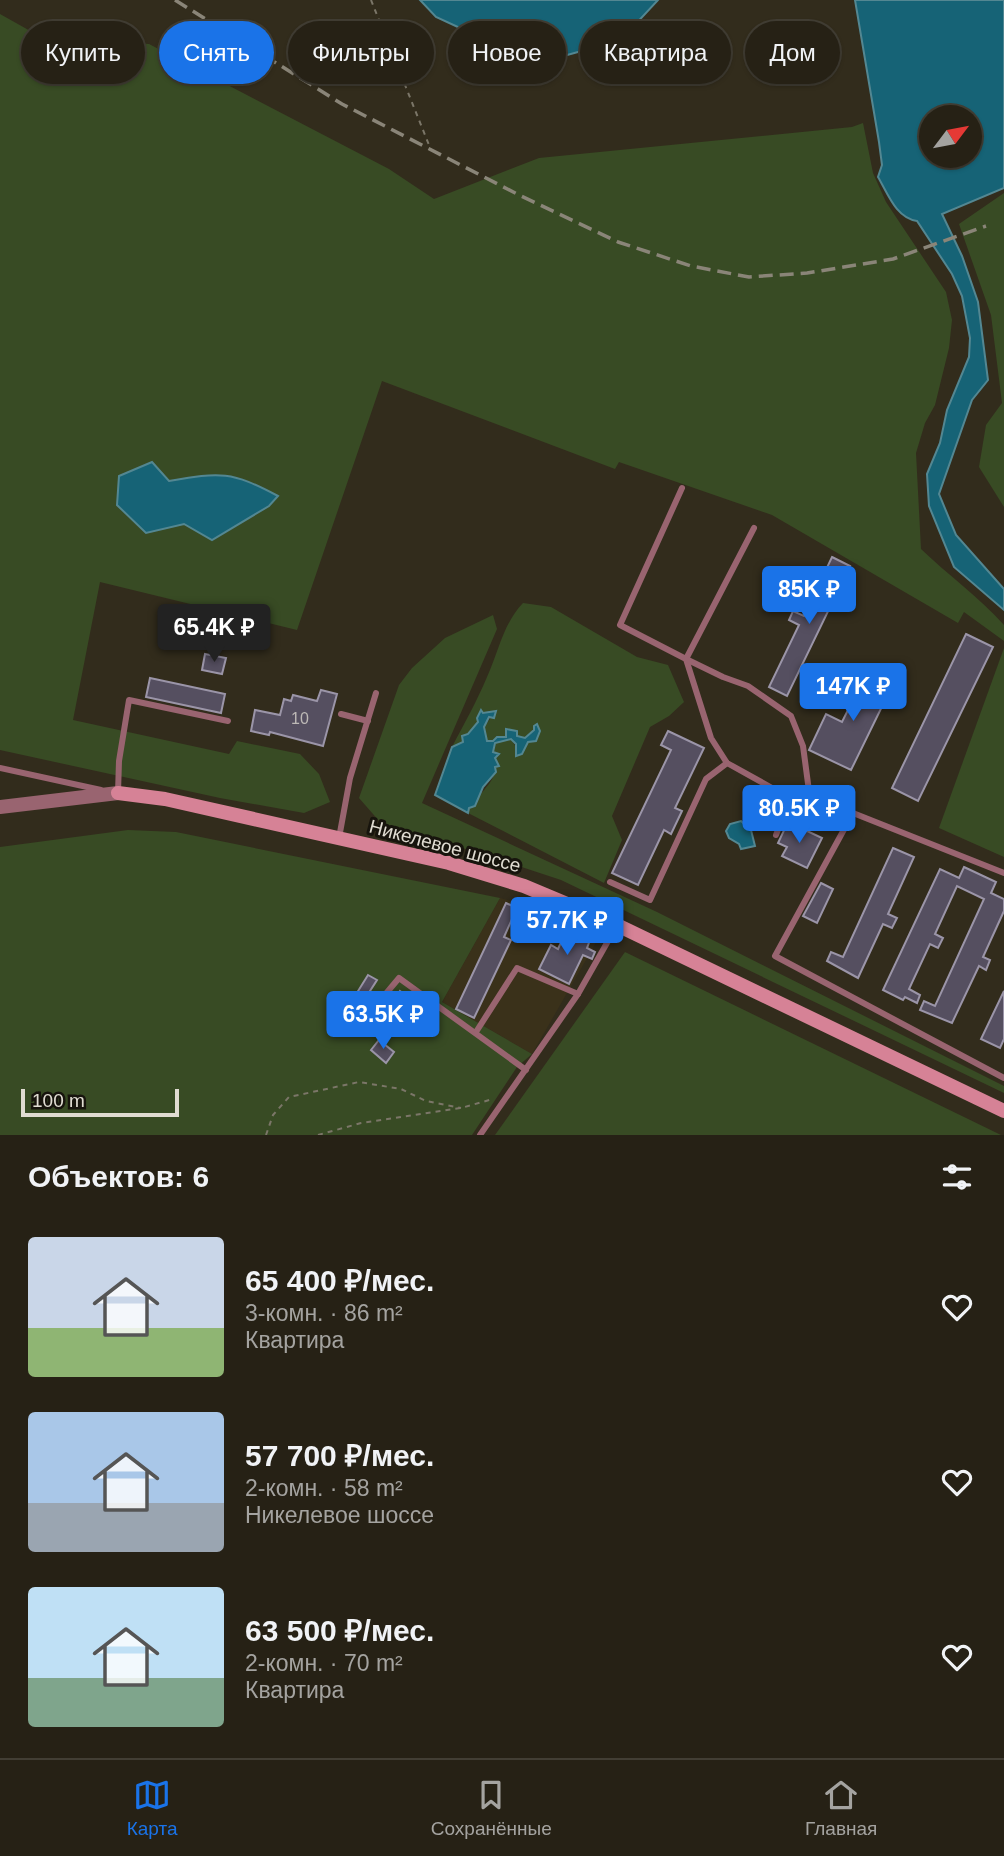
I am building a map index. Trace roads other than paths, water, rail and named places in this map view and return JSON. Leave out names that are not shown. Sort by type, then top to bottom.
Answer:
[{"type":"main road","name":"Никелевое шоссе","points":[[118,793],[165,799],[477,871],[536,891],[617,925],[1004,1111]]},
{"type":"street","name":"Никелевое шоссе","points":[[0,807],[118,793]]},
{"type":"lane","points":[[682,488],[620,625],[686,659],[748,686],[791,716],[803,746],[809,791]]},
{"type":"lane","points":[[754,528],[686,659],[711,738],[727,763],[790,798]]},
{"type":"lane","points":[[339,840],[350,778],[376,693]]},
{"type":"lane","points":[[0,768],[118,793],[129,700],[228,721]]},
{"type":"lane","points":[[341,714],[368,721]]},
{"type":"lane","points":[[610,882],[650,900],[706,779],[727,763]]},
{"type":"lane","points":[[776,835],[790,798],[809,791],[853,813],[1004,873]]},
{"type":"lane","points":[[853,813],[775,956],[1004,1078]]},
{"type":"lane","points":[[480,1135],[578,994],[617,925]]},
{"type":"lane","points":[[476,1032],[517,968],[578,994]]},
{"type":"lane","points":[[363,1021],[399,978],[526,1070]]},
{"type":"water","points":[[420,0],[658,0],[638,21],[580,21],[580,51],[566,55],[566,21],[448,22],[436,17]]},
{"type":"water","points":[[855,0],[1004,0],[1004,188],[942,214],[962,256],[978,302],[988,380],[972,400],[939,494],[956,535],[1004,589],[1004,610],[954,567],[929,506],[927,474],[940,443],[947,410],[969,357],[970,338],[962,296],[952,274],[917,221],[903,215],[889,198],[878,177],[882,165]]},
{"type":"water","points":[[152,462],[169,481],[201,476],[225,476],[248,482],[278,496],[269,506],[212,540],[184,524],[146,533],[117,505],[119,476]]},
{"type":"water","points":[[481,710],[483,713],[496,711],[494,718],[489,717],[484,727],[487,741],[506,737],[506,729],[517,731],[517,736],[525,738],[537,724],[540,731],[536,741],[528,742],[522,754],[516,756],[516,744],[511,739],[495,743],[493,752],[499,754],[495,758],[499,766],[495,767],[496,772],[483,787],[475,806],[469,808],[468,813],[435,795],[452,747],[463,742],[462,736],[468,734],[478,722]]},
{"type":"water","points":[[741,821],[751,830],[755,846],[741,849],[739,844],[729,838],[726,831],[730,824]]},
{"type":"railway","points":[[175,0],[342,104],[521,196],[618,242],[691,266],[749,277],[807,273],[893,259],[986,226]]}]
